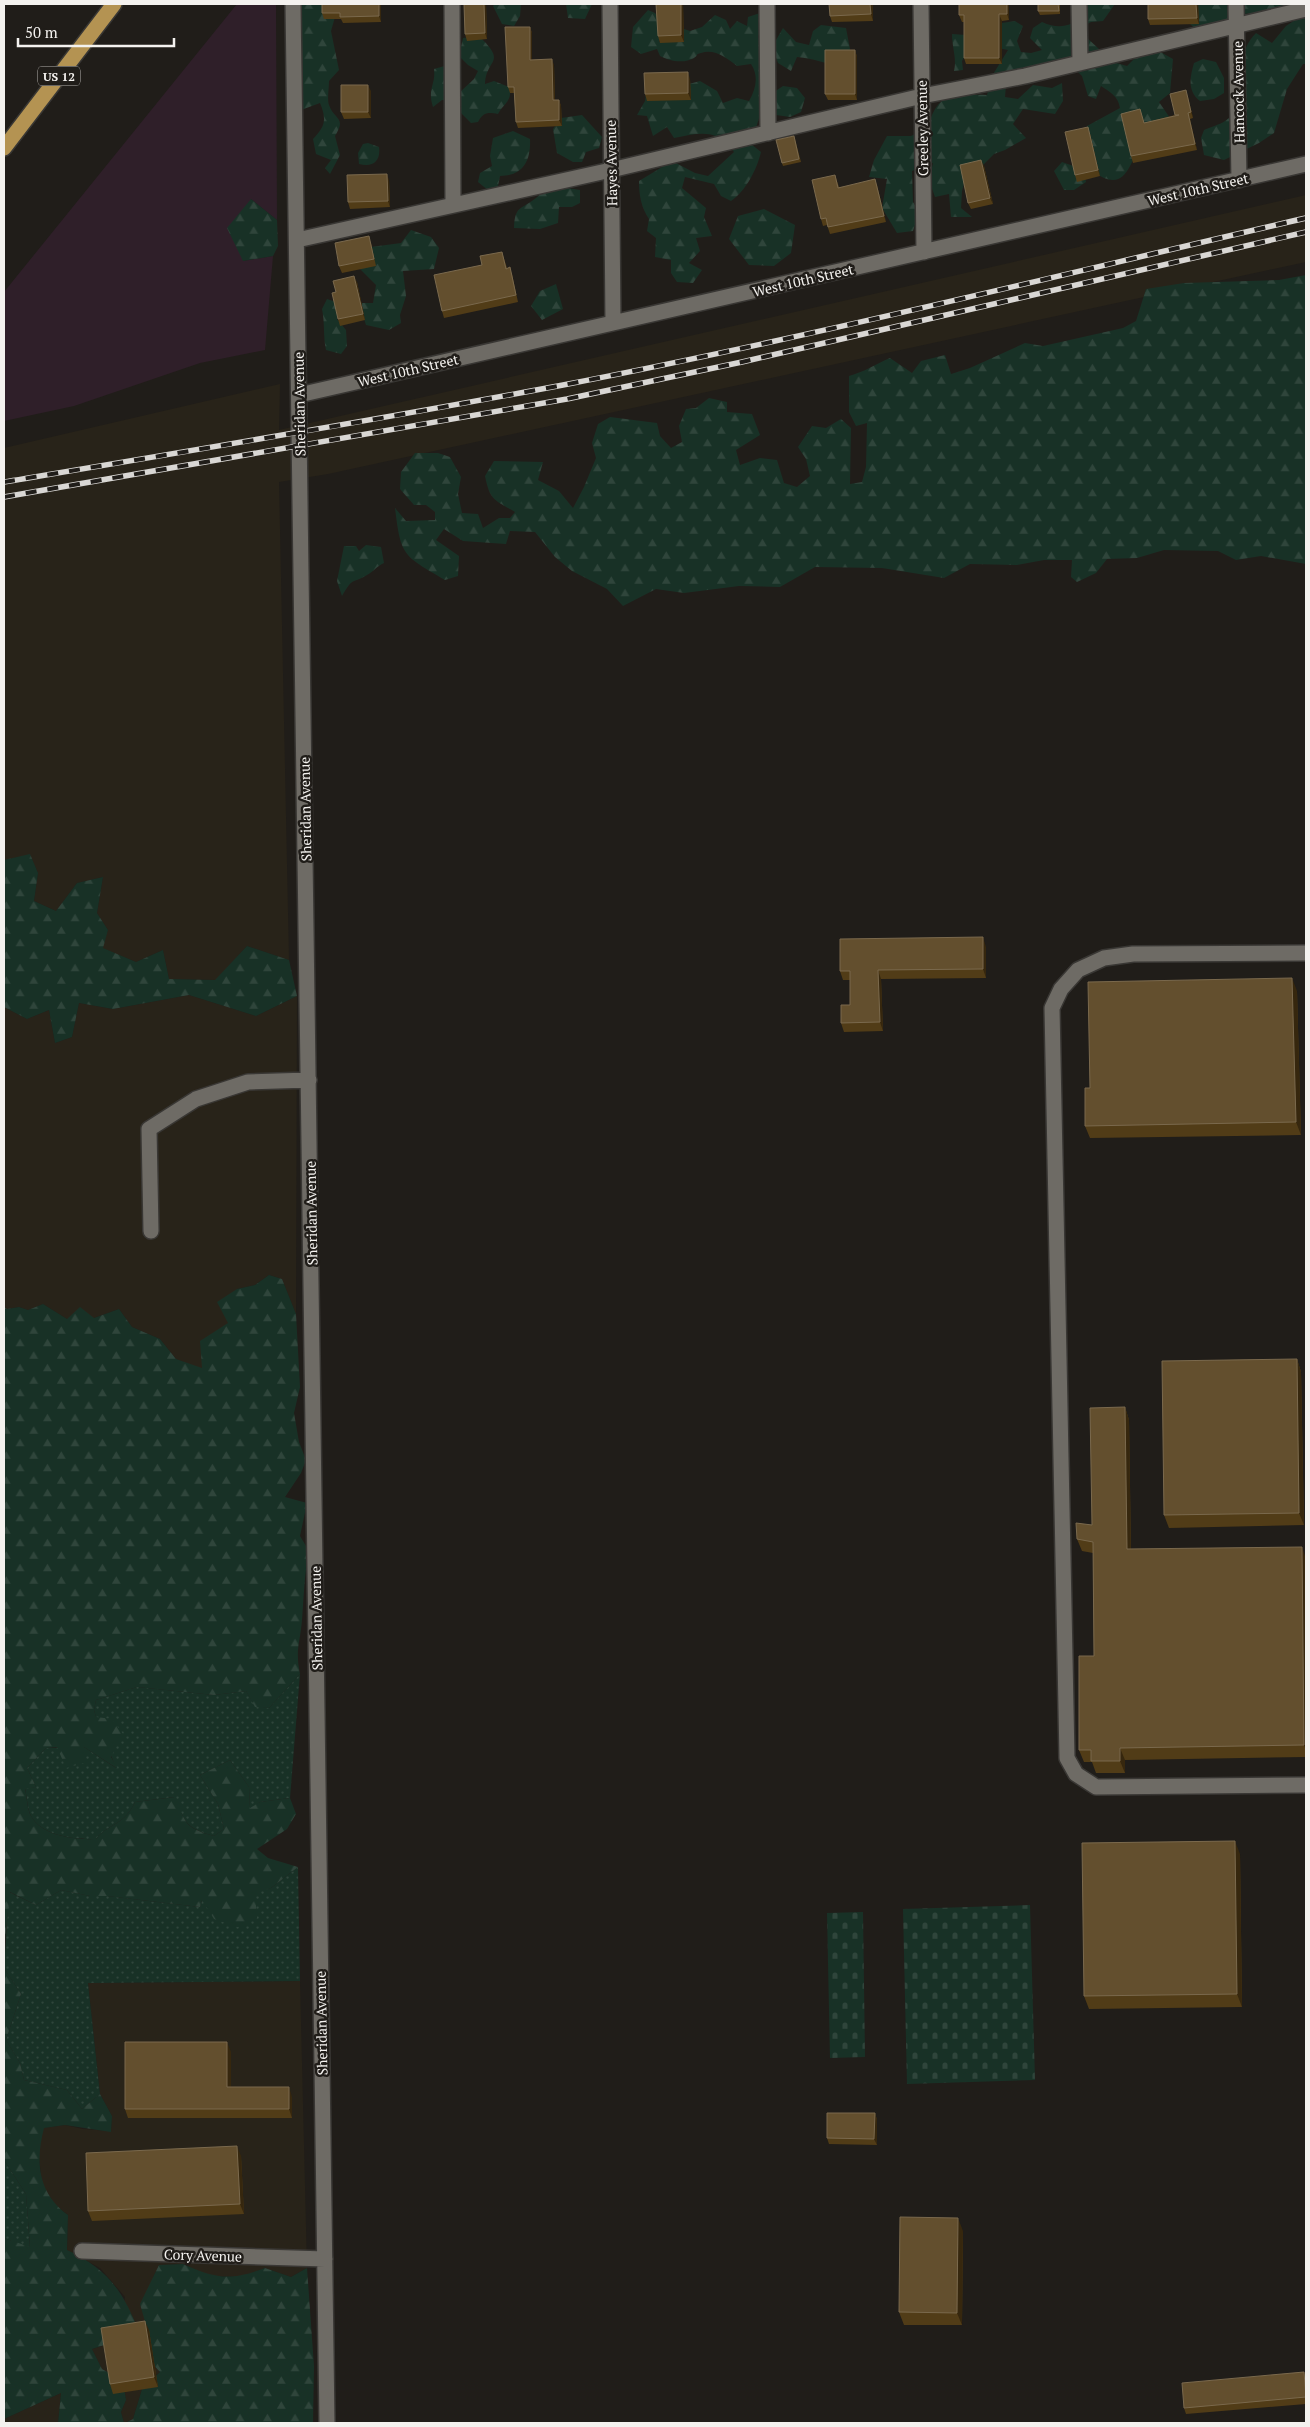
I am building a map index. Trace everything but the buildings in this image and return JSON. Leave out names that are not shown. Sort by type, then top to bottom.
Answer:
[{"type":"main road","name":"US 12","points":[[4,148],[114,4]]},
{"type":"street","name":"Sheridan Avenue","points":[[293,4],[327,2423]]},
{"type":"street","points":[[452,4],[453,205]]},
{"type":"street","name":"Hayes Avenue","points":[[610,4],[613,323]]},
{"type":"street","points":[[767,4],[768,132]]},
{"type":"street","name":"Greeley Avenue","points":[[921,4],[924,252]]},
{"type":"street","points":[[1079,4],[1080,63]]},
{"type":"street","name":"Hancock Avenue","points":[[1236,4],[1239,180]]},
{"type":"street","points":[[297,240],[611,170],[922,96],[1080,63],[1306,9]]},
{"type":"street","name":"West 10th Street","points":[[299,395],[1306,164]]},
{"type":"street","points":[[1306,953],[1133,954],[1104,958],[1078,970],[1061,989],[1052,1008],[1067,1758],[1076,1774],[1096,1787],[1306,1785]]},
{"type":"street","points":[[151,1231],[149,1129],[196,1099],[248,1082],[309,1080]]},
{"type":"street","name":"Cory Avenue","points":[[82,2251],[325,2259]]},
{"type":"shaded area","points":[[237,4],[276,4],[277,220],[251,199],[243,261],[273,256],[265,350],[200,363],[74,406],[4,421],[4,292]]},
{"type":"shaded area","points":[[1306,195],[1306,262],[328,474],[279,482],[289,960],[247,946],[216,980],[169,979],[163,950],[136,962],[102,948],[108,930],[97,913],[103,877],[77,883],[56,911],[34,901],[38,873],[30,855],[4,860],[4,448],[280,384],[279,430]]},
{"type":"shaded area","points":[[189,995],[256,1016],[297,996],[296,1314],[282,1279],[269,1275],[255,1285],[237,1289],[228,1323],[202,1369],[176,1359],[160,1339],[132,1327],[119,1309],[94,1318],[67,1319],[43,1304],[28,1310],[19,1307],[7,1309],[4,1307],[4,1007],[27,1019],[49,1010],[55,1043],[72,1037],[79,1003],[113,1009]]},
{"type":"shaded area","points":[[300,1981],[307,2268],[291,2277],[265,2268],[241,2277],[209,2276],[183,2264],[159,2265],[153,2278],[160,2372],[142,2389],[133,2419],[124,2423],[121,2412],[126,2400],[123,2381],[102,2369],[92,2349],[118,2341],[125,2297],[100,2268],[67,2250],[68,2215],[55,2205],[42,2184],[38,2149],[43,2128],[65,2125],[83,2129],[111,2131],[112,2116],[100,2094],[88,1983]]},
{"type":"shaded area","points":[[61,2393],[58,2423],[4,2423],[4,2419]]},
{"type":"green space","points":[[290,4],[336,4],[337,10],[331,31],[339,70],[329,81],[328,100],[331,110],[340,122],[335,136],[340,155],[330,174],[325,168],[331,160],[316,154],[313,139],[324,122],[324,114],[320,103],[301,110],[287,87],[301,63],[301,48]]},
{"type":"green space","points":[[495,4],[521,4],[520,16],[514,26],[502,24],[493,6]]},
{"type":"green space","points":[[566,4],[592,4],[585,19],[568,18]]},
{"type":"green space","points":[[1074,4],[1115,4],[1103,21],[1091,22],[1084,26],[1085,36],[1113,62],[1127,66],[1140,53],[1155,49],[1173,59],[1170,93],[1159,102],[1170,118],[1146,139],[1125,174],[1119,179],[1112,180],[1091,170],[1084,174],[1086,182],[1074,190],[1064,190],[1054,171],[1062,162],[1082,169],[1081,151],[1087,126],[1120,108],[1117,100],[1101,86],[1096,99],[1088,96],[1082,76],[1076,70],[1044,64],[1022,68],[1007,74],[1005,97],[1018,99],[1033,85],[1052,88],[1062,83],[1063,101],[1055,114],[1023,109],[1013,124],[1026,138],[994,154],[982,166],[967,172],[962,191],[961,208],[972,217],[951,217],[949,194],[935,197],[929,180],[933,163],[912,171],[913,202],[919,212],[913,231],[897,233],[882,208],[887,179],[869,177],[874,160],[887,136],[911,136],[928,128],[936,107],[949,97],[956,95],[987,95],[992,76],[1008,50],[998,48],[995,24],[1015,21],[1023,26],[1017,41],[1021,52],[1031,53],[1042,50],[1030,38],[1033,28],[1042,22],[1054,26],[1064,26],[1086,16]]},
{"type":"green space","points":[[1199,4],[1306,4],[1306,64],[1303,64],[1287,89],[1274,133],[1259,143],[1224,160],[1204,155],[1201,138],[1204,130],[1225,121],[1240,108],[1243,102],[1242,62],[1248,44],[1256,33],[1272,43],[1286,26],[1301,16],[1251,13],[1230,16],[1222,27],[1200,33],[1189,23]]},
{"type":"green space","points":[[648,10],[655,13],[663,23],[659,42],[674,36],[684,29],[690,31],[702,27],[715,15],[726,20],[730,29],[737,21],[747,26],[748,17],[760,13],[764,27],[758,36],[763,62],[760,115],[751,144],[761,152],[754,172],[746,186],[731,201],[721,196],[714,184],[685,177],[682,188],[706,208],[704,217],[712,236],[696,238],[700,251],[689,263],[702,270],[693,283],[677,282],[671,273],[671,260],[655,257],[656,238],[647,231],[649,219],[641,201],[639,181],[672,161],[695,173],[708,176],[734,152],[721,139],[707,134],[674,138],[667,127],[653,136],[647,116],[637,115],[645,101],[647,87],[689,84],[700,81],[717,91],[723,103],[737,98],[749,101],[755,87],[756,78],[751,64],[737,66],[725,57],[711,52],[697,54],[697,56],[690,60],[681,61],[660,56],[657,49],[641,54],[631,47],[633,27]]},
{"type":"green space","points":[[821,25],[846,28],[850,49],[843,66],[797,57],[791,71],[778,63],[772,47],[783,28],[796,42],[809,45],[813,31]]},
{"type":"green space","points":[[952,34],[966,35],[968,51],[962,61],[963,70],[954,71]]},
{"type":"green space","points":[[479,36],[488,45],[494,57],[486,76],[485,84],[494,81],[509,87],[510,96],[498,114],[486,114],[478,122],[471,123],[461,113],[458,102],[442,100],[433,107],[431,91],[434,69],[448,65],[459,93],[474,79],[478,71],[459,56],[463,38]]},
{"type":"green space","points":[[1203,59],[1216,62],[1224,78],[1224,93],[1214,99],[1200,101],[1193,93],[1191,79],[1194,63]]},
{"type":"green space","points":[[783,86],[797,88],[805,98],[801,112],[790,117],[776,115],[772,103],[774,92]]},
{"type":"green space","points":[[582,115],[602,137],[599,148],[586,152],[582,162],[573,162],[557,153],[553,129],[561,118]]},
{"type":"green space","points":[[513,131],[530,139],[527,160],[524,166],[515,173],[500,176],[498,186],[489,191],[478,182],[480,173],[492,166],[490,156],[493,138]]},
{"type":"green space","points":[[368,143],[379,147],[379,156],[372,164],[359,164],[358,153],[363,144]]},
{"type":"green space","points":[[556,186],[580,190],[580,203],[572,207],[559,207],[558,223],[540,229],[514,228],[516,215],[520,209],[547,189]]},
{"type":"green space","points":[[251,199],[277,220],[278,246],[273,256],[243,261],[227,228]]},
{"type":"green space","points":[[764,209],[795,225],[791,253],[774,266],[749,265],[729,239],[738,216]]},
{"type":"green space","points":[[411,230],[431,237],[439,248],[434,269],[403,271],[406,296],[400,315],[401,323],[389,330],[366,325],[359,303],[373,303],[376,285],[358,267],[371,247],[401,243]]},
{"type":"green space","points":[[1306,275],[1306,564],[1261,556],[1236,560],[1218,551],[1164,550],[1137,558],[1107,559],[1096,573],[1077,582],[1071,577],[1072,560],[1044,560],[1017,565],[970,564],[944,578],[882,568],[815,567],[780,587],[739,586],[684,593],[656,589],[623,606],[607,589],[572,571],[555,557],[535,532],[510,531],[506,544],[463,541],[444,529],[436,540],[459,556],[458,576],[445,580],[412,559],[402,546],[399,536],[395,508],[406,521],[435,520],[435,512],[426,505],[414,505],[400,489],[401,472],[415,453],[438,453],[450,457],[461,477],[458,494],[462,513],[478,514],[483,528],[499,518],[510,518],[515,512],[498,502],[491,495],[485,476],[494,461],[543,462],[538,480],[559,491],[573,508],[596,458],[592,443],[598,424],[610,417],[657,423],[660,436],[671,448],[682,442],[679,426],[686,409],[696,408],[709,398],[727,402],[727,412],[752,414],[760,435],[736,450],[740,465],[760,458],[777,460],[784,483],[797,487],[810,476],[806,459],[798,447],[812,426],[826,428],[841,419],[851,428],[850,484],[862,482],[866,467],[867,423],[856,426],[849,412],[849,376],[890,358],[912,373],[921,361],[945,355],[951,374],[970,368],[1025,343],[1043,346],[1123,328],[1136,321],[1146,289],[1184,283],[1279,280]]},
{"type":"green space","points":[[556,284],[563,309],[542,320],[531,306],[540,291]]},
{"type":"green space","points":[[327,299],[339,303],[337,319],[346,330],[347,346],[341,354],[326,350],[322,309]]},
{"type":"green space","points":[[366,545],[381,547],[384,563],[369,574],[351,583],[342,596],[337,581],[344,546],[356,546],[359,551]]},
{"type":"green space","points":[[30,854],[38,873],[34,901],[56,911],[77,883],[103,877],[97,913],[108,930],[103,948],[136,962],[163,950],[169,979],[215,980],[247,946],[289,960],[297,996],[256,1016],[189,995],[113,1009],[79,1003],[72,1037],[55,1043],[49,1010],[27,1019],[4,1007],[4,860]]},
{"type":"green space","points":[[269,1275],[282,1279],[296,1314],[300,1387],[294,1413],[299,1442],[306,1460],[301,1473],[285,1497],[307,1503],[300,1536],[309,1551],[298,1652],[300,1674],[269,1708],[255,1707],[246,1691],[214,1695],[137,1687],[96,1700],[94,1710],[96,1717],[112,1719],[123,1734],[111,1757],[118,1769],[84,1747],[84,1763],[66,1768],[57,1747],[46,1748],[27,1768],[36,1787],[25,1789],[31,1816],[36,1823],[60,1835],[79,1839],[96,1839],[106,1829],[122,1820],[135,1802],[175,1797],[188,1824],[197,1830],[214,1836],[224,1829],[218,1804],[200,1775],[230,1760],[249,1787],[250,1808],[260,1802],[290,1798],[296,1814],[287,1829],[257,1849],[268,1858],[298,1867],[271,1888],[255,1893],[257,1918],[238,1927],[214,1919],[202,1900],[200,1907],[107,1896],[90,1896],[61,1890],[36,1905],[10,1892],[4,1950],[4,1307],[7,1309],[19,1307],[28,1310],[43,1304],[67,1319],[80,1307],[94,1318],[119,1309],[132,1327],[160,1339],[176,1359],[202,1368],[200,1341],[228,1323],[217,1302],[237,1289],[255,1285]]},
{"type":"green space","points":[[300,1674],[290,1798],[260,1802],[250,1809],[249,1787],[230,1760],[200,1775],[218,1804],[224,1829],[214,1836],[188,1824],[174,1797],[135,1802],[122,1820],[106,1829],[96,1839],[79,1839],[51,1832],[36,1823],[31,1816],[25,1788],[36,1787],[27,1768],[46,1748],[84,1747],[116,1768],[96,1717],[94,1710],[96,1700],[137,1687],[214,1695],[246,1691],[255,1706],[269,1708]]},
{"type":"green space","points":[[298,1867],[300,1981],[88,1983],[100,2094],[82,2109],[67,2090],[24,2080],[20,2063],[6,2040],[21,1994],[4,1968],[9,1892],[36,1905],[61,1890],[90,1896],[107,1896],[200,1907],[202,1900],[271,1888]]},
{"type":"green space","points":[[1030,1905],[1035,2080],[907,2084],[903,1909]]},
{"type":"green space","points":[[863,1912],[865,2057],[830,2058],[827,1913]]},
{"type":"green space","points":[[4,1968],[21,1994],[6,2040],[20,2063],[24,2080],[67,2090],[82,2109],[100,2094],[112,2116],[111,2132],[65,2125],[44,2128],[41,2141],[40,2165],[41,2176],[50,2197],[68,2215],[67,2250],[90,2263],[108,2278],[123,2298],[135,2322],[127,2345],[117,2341],[92,2349],[102,2369],[123,2381],[126,2400],[121,2412],[124,2423],[58,2423],[61,2393],[4,2419],[4,2238],[30,2247],[26,2194],[4,2160]]},
{"type":"green space","points":[[4,2160],[26,2194],[30,2248],[4,2238]]},
{"type":"green space","points":[[183,2264],[205,2273],[224,2276],[242,2275],[265,2268],[291,2277],[307,2268],[314,2366],[313,2423],[125,2423],[133,2419],[142,2389],[160,2372],[140,2350],[146,2325],[140,2304],[159,2265]]},
{"type":"railway","points":[[4,482],[423,411],[563,385],[749,347],[1306,218]]},
{"type":"railway","points":[[4,497],[567,399],[742,362],[1306,232]]}]
